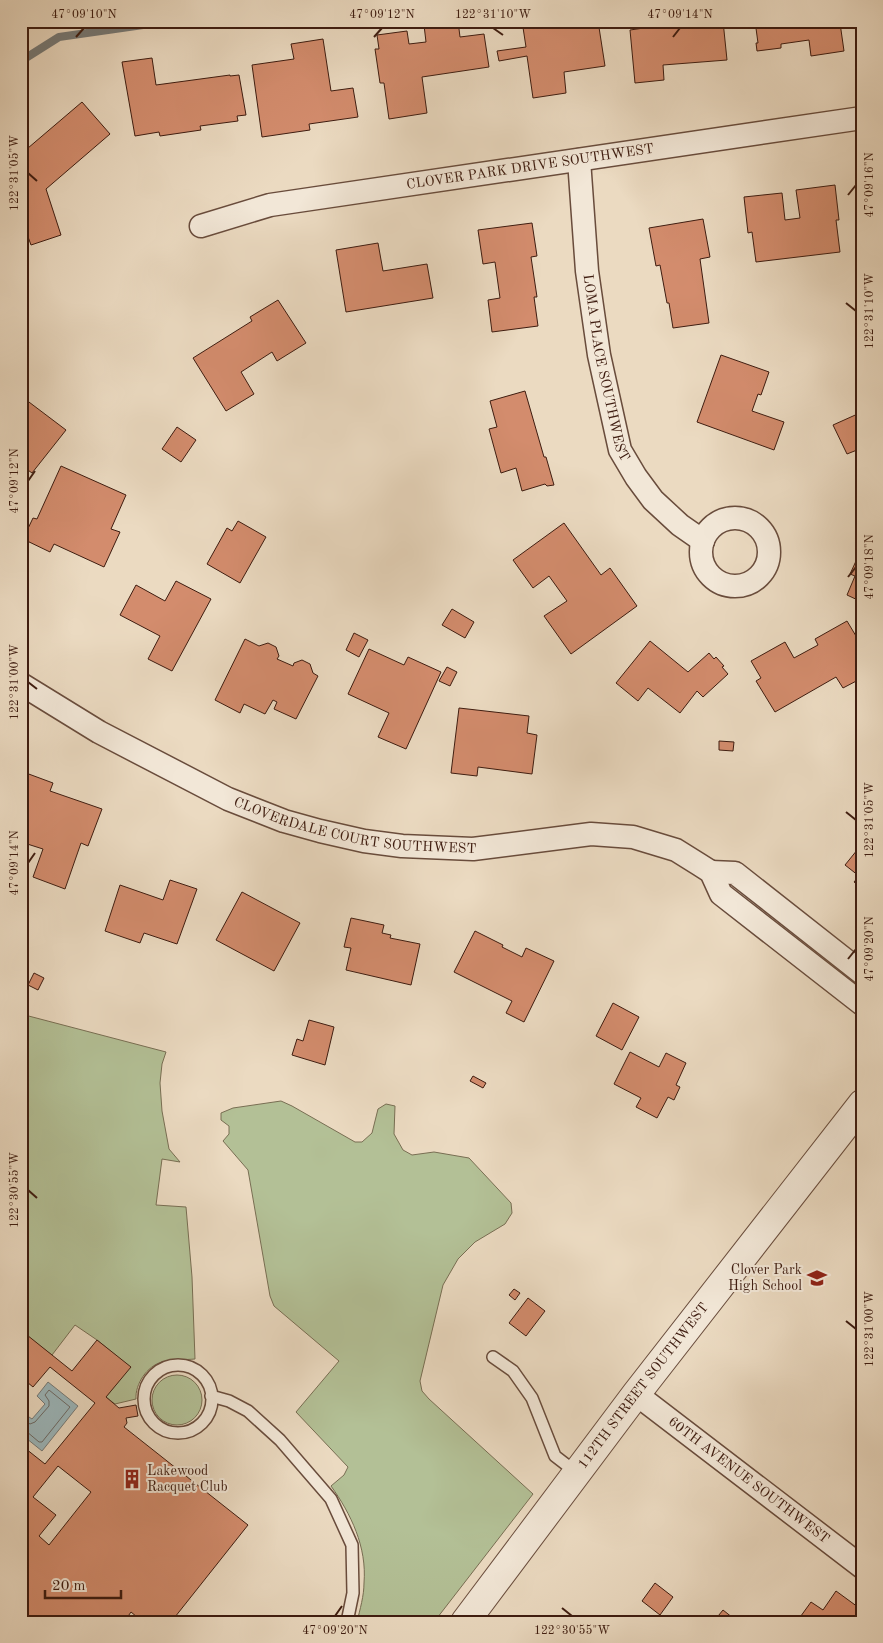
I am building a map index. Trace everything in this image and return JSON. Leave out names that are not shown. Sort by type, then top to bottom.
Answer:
[{"type":"street","name":"CLOVER PARK DRIVE SOUTHWEST","points":[[201,226],[270,205],[862,118]]},
{"type":"street","name":"LOMA PLACE SOUTHWEST","points":[[579,160],[586,271],[599,355],[620,450],[636,477],[653,500],[680,525],[703,542]]},
{"type":"street","name":"CLOVERDALE COURT SOUTHWEST","points":[[21,684],[99,732],[228,799],[284,821],[320,832],[402,846],[473,848],[591,834],[612,834],[633,837],[676,850],[711,872],[735,873],[862,973]]},
{"type":"street","points":[[711,872],[721,894],[862,1004]]},
{"type":"street","name":"112TH STREET SOUTHWEST","points":[[465,1622],[636,1394],[862,1104]]},
{"type":"street","name":"60TH AVENUE SOUTHWEST","points":[[636,1394],[862,1567]]},
{"type":"lane","points":[[493,1357],[513,1371],[532,1398],[555,1456],[577,1473]]},
{"type":"lane","points":[[182,1365],[193,1369],[209,1385],[211,1396],[211,1407],[199,1426],[189,1431],[178,1433],[167,1432],[157,1426],[144,1408],[146,1386],[152,1377],[161,1370],[171,1366],[182,1365]]},
{"type":"lane","points":[[211,1396],[230,1401],[248,1411],[280,1440],[331,1499],[352,1545],[353,1593],[347,1622]]},
{"type":"green space","points":[[21,1014],[166,1052],[162,1064],[160,1083],[162,1111],[169,1149],[180,1162],[162,1159],[156,1205],[186,1207],[192,1277],[195,1359],[166,1361],[151,1367],[140,1382],[136,1399],[115,1404],[106,1397],[130,1367],[75,1325],[52,1355],[21,1332]]},
{"type":"green space","points":[[281,1101],[355,1142],[362,1142],[372,1133],[378,1109],[386,1104],[395,1106],[394,1134],[403,1150],[412,1155],[434,1152],[469,1158],[511,1203],[512,1213],[505,1224],[475,1242],[458,1259],[443,1285],[420,1381],[422,1391],[429,1399],[533,1494],[434,1622],[357,1622],[364,1588],[363,1557],[356,1531],[345,1508],[331,1486],[344,1475],[348,1467],[296,1412],[339,1361],[274,1306],[270,1296],[248,1170],[223,1141],[229,1134],[229,1126],[221,1120],[221,1113],[233,1108]]},
{"type":"green space","points":[[172,1375],[182,1375],[195,1382],[202,1395],[202,1405],[195,1418],[182,1425],[172,1425],[163,1421],[156,1414],[152,1405],[152,1395],[156,1386],[163,1379]]},
{"type":"water","points":[[48,1382],[78,1406],[42,1451],[21,1434],[21,1415],[23,1413],[32,1419],[45,1404],[37,1396]]},
{"type":"building","points":[[458,21],[460,37],[484,34],[489,67],[422,77],[427,113],[389,119],[384,83],[380,83],[375,49],[379,49],[377,35],[407,31],[409,44],[426,42],[424,25]]},
{"type":"building","points":[[522,21],[598,21],[605,66],[564,72],[566,93],[533,98],[527,56],[499,61],[497,51],[526,47]]},
{"type":"building","points":[[651,21],[723,21],[727,60],[663,65],[664,80],[635,83],[630,30],[651,27]]},
{"type":"building","points":[[755,21],[837,21],[840,23],[844,51],[811,56],[809,40],[781,44],[781,48],[757,51],[756,43],[758,43]]},
{"type":"building","points":[[323,39],[331,91],[353,88],[358,117],[309,124],[310,130],[262,137],[252,65],[294,59],[291,44]]},
{"type":"building","points":[[152,58],[156,85],[239,75],[246,115],[237,116],[238,121],[200,126],[201,130],[160,136],[159,132],[135,136],[122,62]]},
{"type":"building","points":[[82,102],[110,134],[46,189],[61,235],[31,245],[27,234],[22,236],[21,232],[21,226],[23,225],[21,222],[21,154]]},
{"type":"building","points":[[835,185],[839,220],[836,220],[840,252],[756,262],[752,232],[748,233],[744,197],[782,193],[785,220],[800,218],[796,190]]},
{"type":"building","points":[[703,219],[710,257],[700,259],[709,323],[673,328],[660,265],[656,266],[649,228]]},
{"type":"building","points":[[532,223],[537,256],[531,257],[537,297],[534,297],[538,326],[492,332],[488,300],[500,298],[495,262],[483,264],[478,230]]},
{"type":"building","points":[[378,243],[383,271],[427,264],[433,298],[346,312],[336,250]]},
{"type":"building","points":[[278,300],[306,343],[277,361],[272,352],[241,372],[254,394],[226,411],[193,358],[252,321],[250,317]]},
{"type":"building","points":[[721,355],[769,372],[761,395],[758,394],[752,411],[784,422],[774,450],[697,422]]},
{"type":"building","points":[[525,391],[554,485],[547,486],[545,484],[522,491],[516,468],[501,473],[489,429],[497,427],[490,401]]},
{"type":"building","points":[[21,396],[66,430],[32,473],[21,465]]},
{"type":"building","points":[[862,412],[862,448],[847,454],[833,425]]},
{"type":"building","points":[[177,427],[196,440],[181,462],[162,449]]},
{"type":"building","points":[[61,466],[126,495],[111,529],[120,532],[104,567],[54,544],[50,552],[23,539],[33,518],[37,519]]},
{"type":"building","points":[[238,521],[266,537],[240,583],[207,564],[227,528],[232,531]]},
{"type":"building","points":[[564,523],[601,575],[610,568],[637,606],[571,654],[544,616],[567,601],[549,576],[533,588],[513,560]]},
{"type":"building","points":[[862,548],[862,602],[847,595],[855,576],[850,574]]},
{"type":"building","points":[[176,581],[211,599],[172,671],[148,659],[160,636],[120,615],[136,585],[165,601]]},
{"type":"building","points":[[452,609],[474,622],[465,638],[442,625]]},
{"type":"building","points":[[847,621],[862,646],[862,678],[843,688],[836,677],[775,712],[756,681],[761,678],[751,661],[785,642],[794,658],[818,645],[815,639]]},
{"type":"building","points":[[354,633],[368,640],[359,657],[346,650]]},
{"type":"building","points":[[245,639],[259,646],[268,643],[276,647],[279,656],[277,659],[293,666],[294,663],[302,660],[310,664],[313,673],[318,676],[296,719],[274,709],[277,702],[273,700],[265,714],[244,704],[240,713],[215,700]]},
{"type":"building","points":[[650,641],[688,672],[709,653],[714,659],[716,657],[728,674],[703,697],[697,691],[680,713],[648,688],[638,701],[616,683]]},
{"type":"building","points":[[369,649],[404,665],[408,657],[441,672],[406,749],[378,737],[389,713],[348,694]]},
{"type":"building","points":[[447,667],[457,672],[450,686],[439,681]]},
{"type":"building","points":[[459,708],[529,716],[527,733],[537,735],[532,774],[478,767],[477,776],[451,773]]},
{"type":"building","points":[[719,741],[734,742],[733,751],[719,750]]},
{"type":"building","points":[[26,773],[53,783],[50,791],[102,809],[88,846],[81,843],[65,889],[33,877],[43,849],[21,842],[21,785]]},
{"type":"building","points":[[862,844],[862,888],[854,882],[859,876],[845,865]]},
{"type":"building","points":[[170,880],[197,889],[177,944],[144,933],[140,943],[105,931],[120,885],[163,900]]},
{"type":"building","points":[[242,892],[300,923],[274,971],[216,940]]},
{"type":"building","points":[[351,918],[384,925],[382,933],[391,935],[390,938],[420,944],[411,985],[346,970],[351,948],[344,947]]},
{"type":"building","points":[[475,931],[522,957],[526,948],[554,961],[524,1022],[506,1013],[512,1001],[454,972]]},
{"type":"building","points":[[34,973],[44,978],[38,990],[28,985]]},
{"type":"building","points":[[613,1003],[639,1017],[622,1050],[596,1036]]},
{"type":"building","points":[[309,1020],[334,1027],[325,1065],[292,1055],[297,1039],[303,1041]]},
{"type":"building","points":[[630,1052],[659,1067],[666,1053],[686,1063],[676,1085],[680,1087],[674,1100],[668,1097],[657,1118],[636,1107],[641,1098],[614,1084]]},
{"type":"building","points":[[473,1076],[486,1083],[483,1088],[470,1081]]},
{"type":"building","points":[[514,1289],[520,1293],[515,1300],[509,1295]]},
{"type":"building","points":[[528,1298],[545,1311],[526,1336],[509,1323]]},
{"type":"building","name":"Lakewood Racquet Club","points":[[22,1331],[72,1371],[97,1340],[131,1367],[106,1397],[119,1408],[136,1405],[138,1416],[126,1418],[127,1423],[124,1427],[248,1525],[171,1622],[143,1622],[131,1612],[124,1622],[21,1622],[21,1445],[45,1464],[95,1403],[50,1367],[33,1387],[21,1377]],"holes":[[[58,1466],[91,1492],[49,1545],[39,1536],[56,1515],[33,1497]]]},
{"type":"building","points":[[655,1583],[673,1597],[660,1615],[642,1601]]},
{"type":"building","points":[[836,1591],[862,1610],[862,1622],[801,1622],[798,1620],[811,1602],[823,1610]]},
{"type":"building","points":[[723,1610],[738,1622],[714,1621]]},
{"type":"waterway","points":[[21,61],[59,37],[171,21]]},
{"type":"place","name":"Clover Park High School","points":[[817,1278]]},
{"type":"place","name":"Lakewood Racquet Club","points":[[132,1479]]}]
